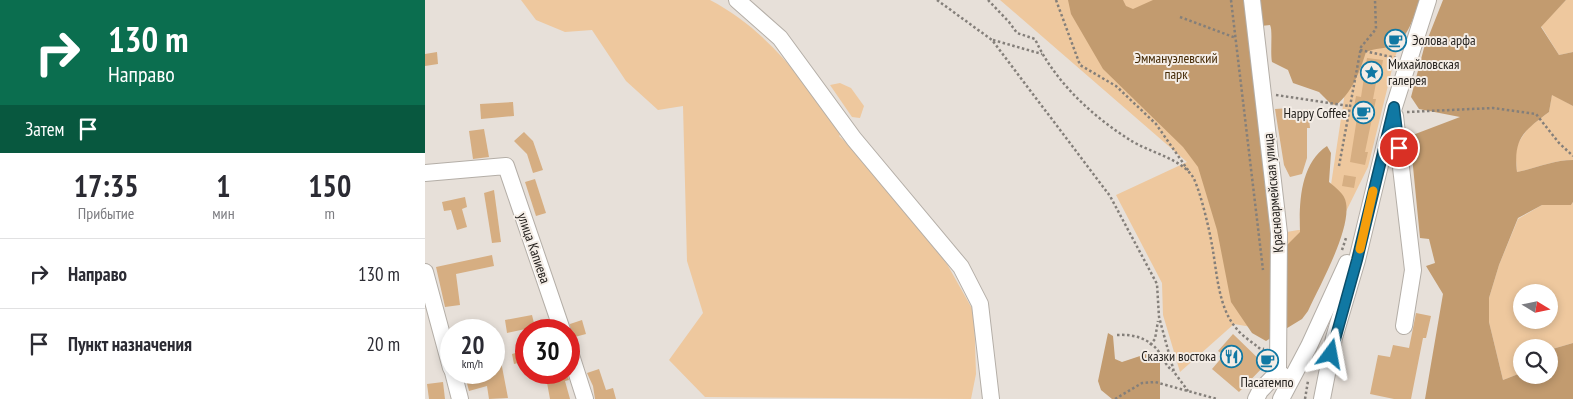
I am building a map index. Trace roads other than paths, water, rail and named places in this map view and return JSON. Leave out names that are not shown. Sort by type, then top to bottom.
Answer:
[{"type":"street","points":[[737,0],[780,38],[854,138],[961,267],[980,304],[991,399]]},
{"type":"street","name":"Красноармейская улица","points":[[1252,0],[1279,234],[1284,376]]},
{"type":"street","points":[[1322,399],[1334,338],[1347,299],[1394,109],[1428,0]]},
{"type":"street","points":[[1394,109],[1413,270],[1404,326]]},
{"type":"street","name":"улица Капиева","points":[[425,173],[506,166],[558,319]]},
{"type":"street","points":[[1281,399],[1284,376],[1338,286],[1368,213]]},
{"type":"street","points":[[425,272],[440,327]]},
{"type":"street","points":[[1256,399],[1260,391],[1284,376]]},
{"type":"street","points":[[580,383],[585,399]]},
{"type":"street","points":[[456,384],[460,399]]},
{"type":"place","name":"Эолова арфа","points":[[1396,40]]},
{"type":"place","name":"Михайловская галерея","points":[[1372,72]]},
{"type":"place","name":"Happy Coffee","points":[[1363,113]]},
{"type":"place","name":"Сказки востока","points":[[1232,356]]},
{"type":"place","name":"Пасатемпо","points":[[1267,360]]},
{"type":"park label","name":"Эммануэлевский парк","points":[[1176,66]]}]
